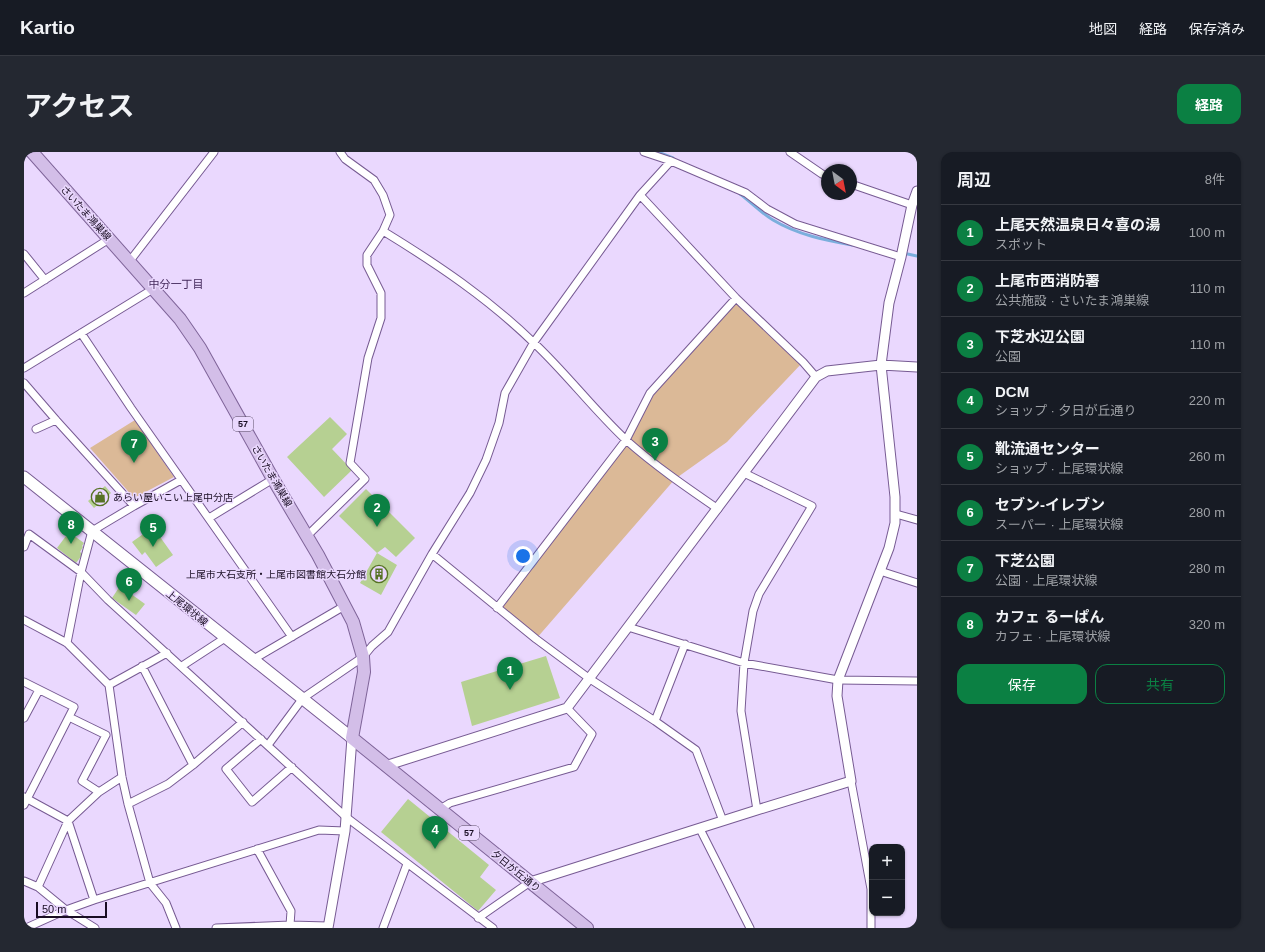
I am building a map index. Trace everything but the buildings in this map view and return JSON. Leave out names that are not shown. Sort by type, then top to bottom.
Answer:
[{"type":"main road","name":"さいたま鴻巣線","points":[[32,152],[180,319],[200,348],[273,479],[346,605],[353,622],[363,657],[364,672],[352,738]]},
{"type":"main road","name":"上尾環状線","points":[[24,477],[252,660],[303,698],[352,738]]},
{"type":"main road","name":"夕日が丘通り","points":[[352,738],[587,928]]},
{"type":"street","points":[[129,262],[214,152]]},
{"type":"street","points":[[307,536],[365,480],[350,463],[368,358],[381,318],[381,293],[366,265],[367,255],[384,231],[390,215],[383,195],[374,180],[345,159],[340,152]]},
{"type":"street","points":[[644,152],[746,192],[767,209],[795,224],[901,257]]},
{"type":"street","points":[[790,152],[821,173]]},
{"type":"street","points":[[268,745],[303,698],[363,657],[372,646],[388,632],[432,554],[470,493],[486,460],[499,424],[506,393],[534,342],[640,195],[670,161]]},
{"type":"street","points":[[857,186],[912,204]]},
{"type":"street","points":[[871,928],[871,889],[837,696],[838,680],[892,537],[896,514],[881,365],[889,303],[901,257],[912,204],[917,191]]},
{"type":"street","points":[[640,195],[736,298],[803,362],[816,377]]},
{"type":"street","points":[[384,231],[454,276],[485,301],[534,342],[626,440],[675,479],[718,509]]},
{"type":"street","points":[[24,293],[109,239]]},
{"type":"street","points":[[24,254],[45,280]]},
{"type":"street","points":[[24,368],[153,288]]},
{"type":"street","points":[[497,608],[626,440],[650,393],[736,298]]},
{"type":"street","points":[[81,333],[181,480],[292,637]]},
{"type":"street","points":[[385,766],[567,708],[816,377],[827,371],[881,365],[917,367]]},
{"type":"street","points":[[24,383],[134,506]]},
{"type":"street","points":[[36,429],[56,420]]},
{"type":"street","points":[[744,473],[812,506],[759,594],[754,610],[744,663],[741,711],[757,810]]},
{"type":"street","points":[[209,518],[273,479]]},
{"type":"street","points":[[67,643],[81,572],[92,531],[181,480]]},
{"type":"street","points":[[896,514],[917,520]]},
{"type":"street","points":[[24,547],[29,534],[81,572],[108,600],[346,817],[493,928]]},
{"type":"street","points":[[432,554],[497,608],[590,679],[655,721],[696,750],[723,821]]},
{"type":"street","points":[[880,571],[917,583]]},
{"type":"street","points":[[252,660],[346,605]]},
{"type":"street","points":[[24,620],[67,643],[109,685],[122,777],[128,804],[150,883],[166,903],[176,928]]},
{"type":"street","points":[[628,627],[744,663],[838,680],[917,681]]},
{"type":"street","points":[[182,666],[225,638]]},
{"type":"street","points":[[655,721],[685,644]]},
{"type":"street","points":[[109,685],[167,653]]},
{"type":"street","points":[[142,666],[193,765]]},
{"type":"street","points":[[24,682],[74,707],[25,800],[68,821],[94,900]]},
{"type":"street","points":[[24,718],[39,690]]},
{"type":"street","points":[[440,809],[450,803],[574,767],[592,734],[567,708]]},
{"type":"street","points":[[69,717],[106,735],[82,781],[99,792]]},
{"type":"street","points":[[128,804],[168,784],[193,765],[242,722]]},
{"type":"street","points":[[216,928],[290,925],[328,927],[345,831],[352,738]]},
{"type":"street","points":[[261,739],[226,769],[252,802],[292,767]]},
{"type":"street","points":[[38,887],[68,821],[99,792],[122,777]]},
{"type":"street","points":[[478,918],[530,882],[851,781]]},
{"type":"street","points":[[700,829],[750,928]]},
{"type":"street","points":[[26,928],[66,910],[94,900],[319,830],[345,831]]},
{"type":"street","points":[[257,849],[291,911],[290,925]]},
{"type":"street","points":[[383,928],[407,864]]},
{"type":"street","points":[[24,881],[38,887],[66,910],[93,928]]},
{"type":"shaded area","points":[[736,298],[803,362],[727,442],[675,479],[536,639],[497,608],[626,440],[650,393]]},
{"type":"shaded area","points":[[135,420],[174,477],[134,498],[90,448]]},
{"type":"waterway","points":[[658,152],[673,158]]},
{"type":"waterway","points":[[740,194],[764,214],[792,230],[852,245]]},
{"type":"waterway","points":[[903,253],[917,256]]},
{"type":"place","name":"下芝水辺公園","points":[[655,461]]},
{"type":"place","name":"下芝公園","points":[[134,463]]},
{"type":"place","name":"あらい屋いこい上尾中分店","points":[[100,497]]},
{"type":"place","name":"上尾市西消防署","points":[[377,527]]},
{"type":"place","name":"カフェ るーぱん","points":[[71,544]]},
{"type":"place","name":"靴流通センター","points":[[153,547]]},
{"type":"place","name":"上尾市大石支所・上尾市図書館大石分館","points":[[379,574]]},
{"type":"place","name":"セブン-イレブン","points":[[129,601]]},
{"type":"place","name":"上尾天然温泉日々喜の湯","points":[[510,690]]},
{"type":"place","name":"DCM","points":[[435,849]]},
{"type":"district","name":"中分一丁目","points":[[176,284]]}]
